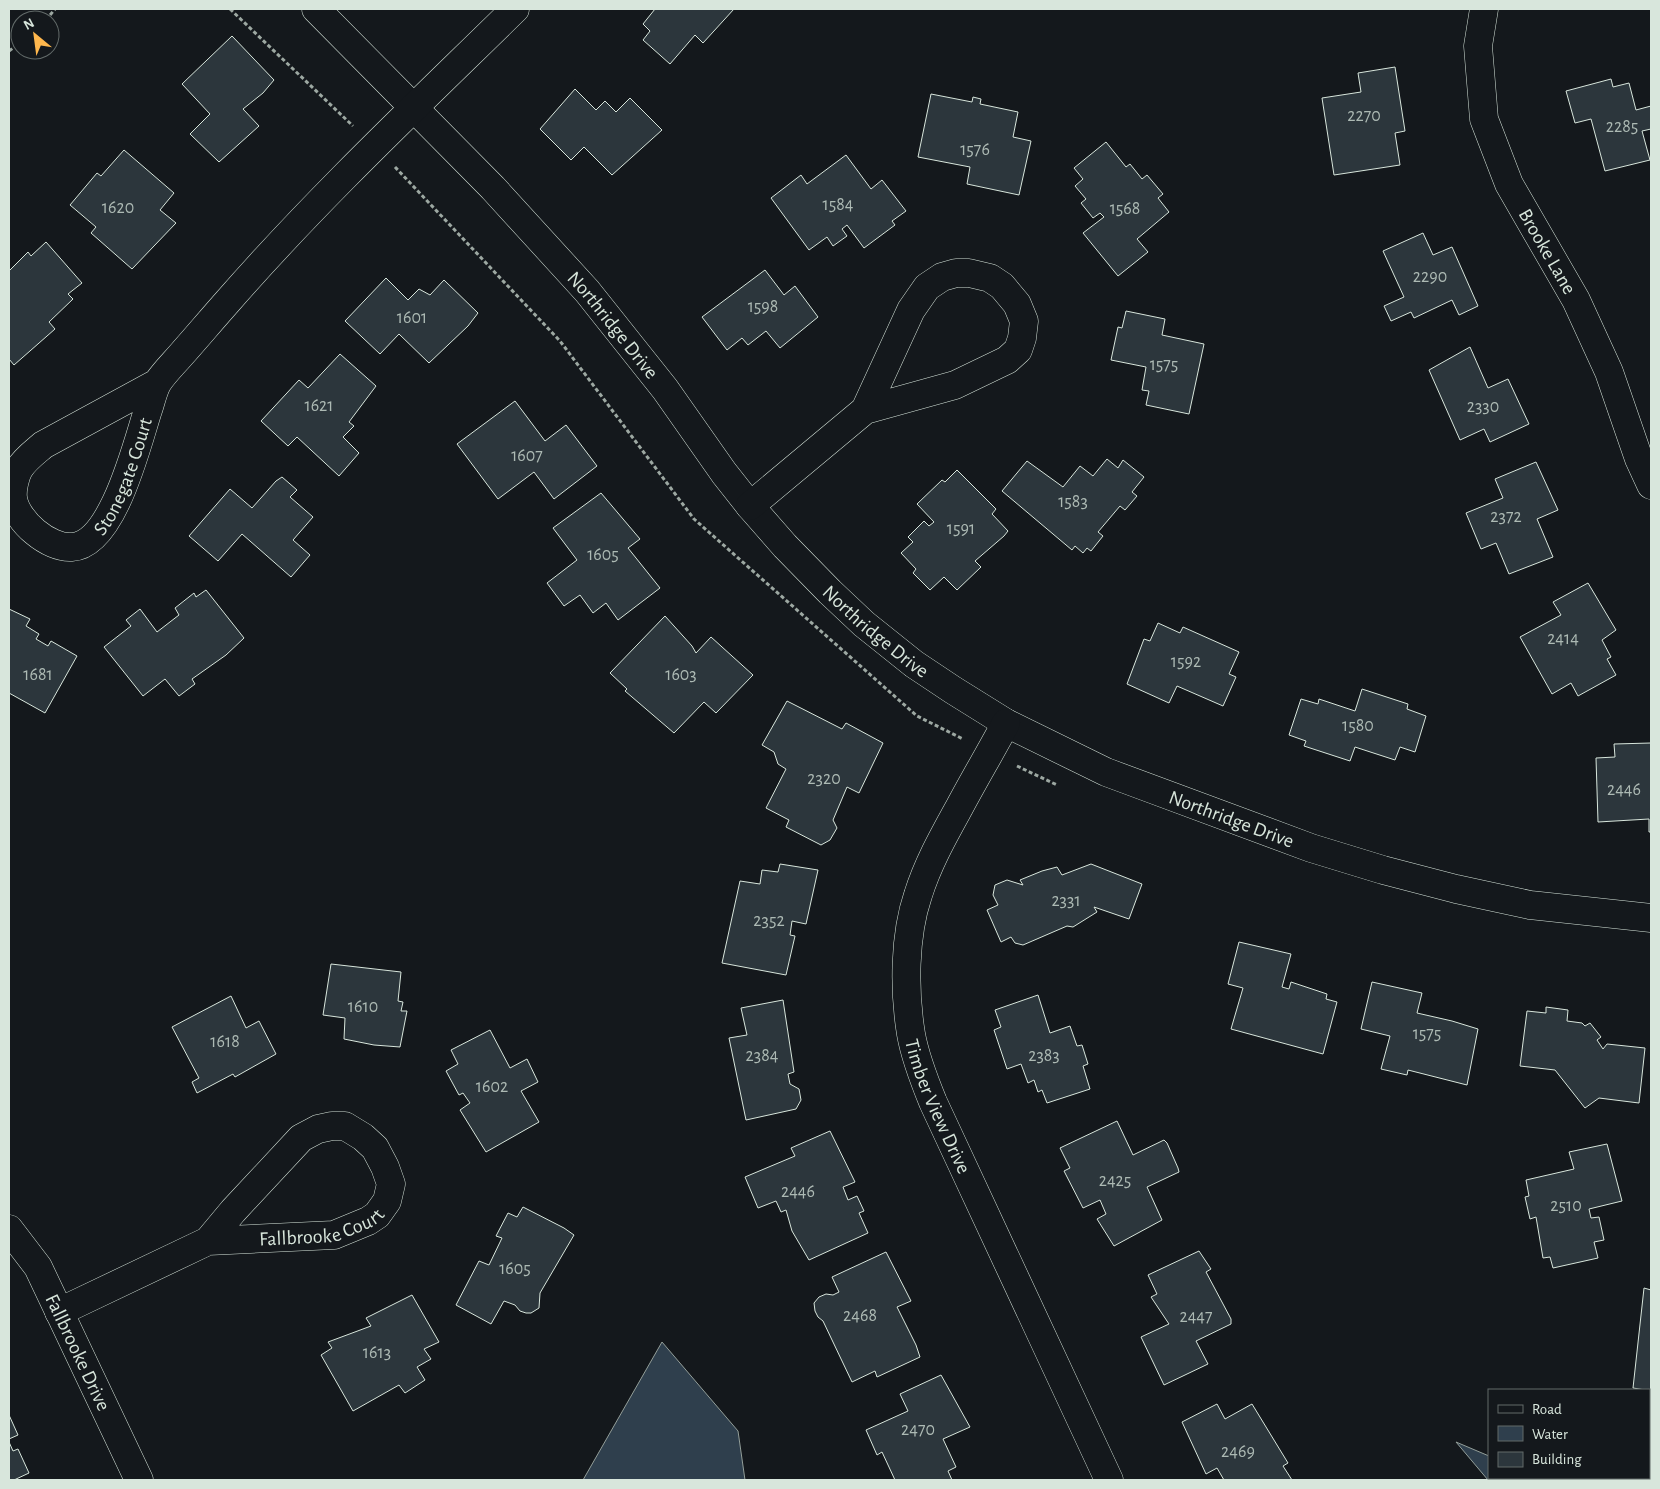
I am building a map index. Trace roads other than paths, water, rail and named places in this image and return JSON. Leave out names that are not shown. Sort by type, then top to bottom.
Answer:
[{"type":"street","name":"Northridge Drive","points":[[316,9],[493,188],[587,292],[665,389],[750,506],[798,559],[864,624],[914,664],[1006,723],[1106,772],[1311,848],[1383,870],[1456,889],[1530,905],[1651,918]]},
{"type":"street","name":"Stonegate Court","points":[[157,383],[129,468],[106,523],[86,543],[73,548],[60,546],[42,538],[27,524],[18,512],[13,499],[14,483],[18,470],[28,458],[43,445],[157,383],[287,236],[515,9]]},
{"type":"street","name":"Brooke Lane","points":[[1484,9],[1478,46],[1484,119],[1509,184],[1576,300],[1609,372],[1639,459],[1651,485]]},
{"type":"street","points":[[750,506],[864,410],[912,310],[927,287],[942,277],[956,273],[969,273],[990,278],[1002,286],[1017,304],[1024,321],[1022,338],[1018,350],[1006,360],[955,385],[864,410]]},
{"type":"street","name":"Timber View Drive","points":[[1006,723],[945,833],[929,865],[917,896],[910,932],[907,967],[907,1001],[911,1035],[920,1070],[933,1102],[1109,1480]]},
{"type":"street","name":"Fallbrooke Court","points":[[59,1312],[208,1241],[334,1235],[368,1221],[376,1215],[387,1201],[391,1184],[386,1167],[375,1148],[363,1137],[345,1126],[318,1129],[301,1138],[233,1211],[208,1241]]},
{"type":"street","name":"Fallbrooke Drive","points":[[9,1229],[38,1268],[139,1480]]},
{"type":"water","points":[[662,1342],[738,1431],[745,1480],[583,1480]]},
{"type":"water","points":[[1456,1442],[1488,1456],[1488,1479],[1543,1480],[1488,1480]]}]
